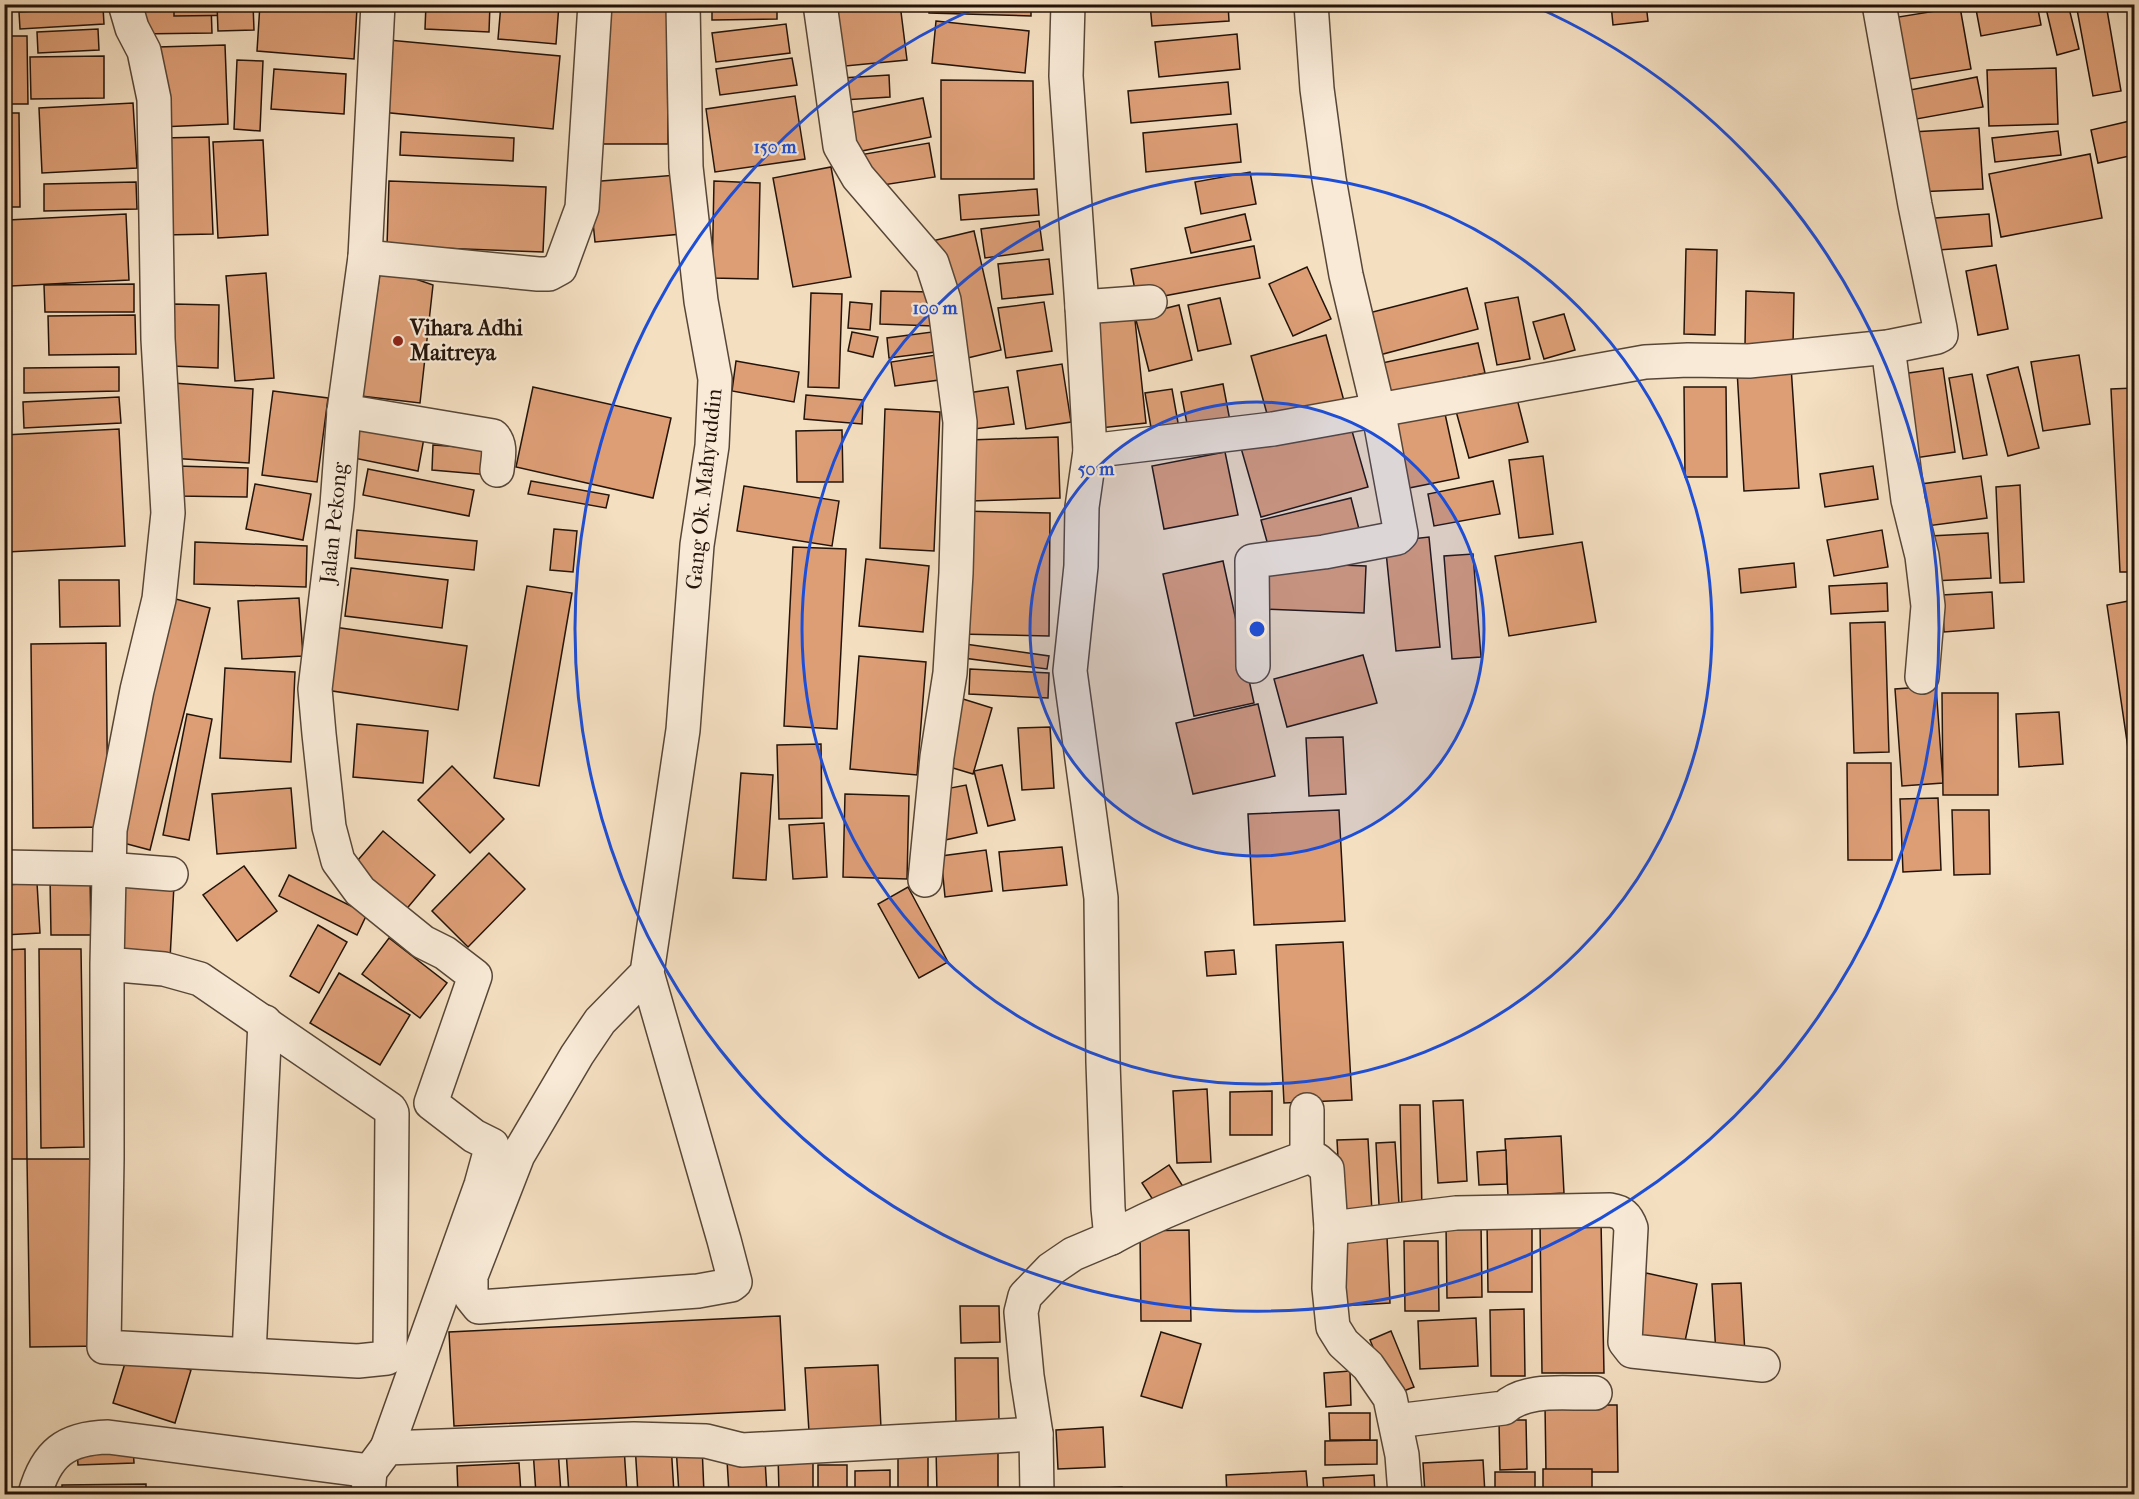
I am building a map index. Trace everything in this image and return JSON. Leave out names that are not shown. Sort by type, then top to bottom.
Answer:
[{"type":"street","points":[[107,964],[164,969],[200,979],[386,1105],[392,1113],[390,1356],[382,1360],[358,1361],[104,1347],[107,1158],[107,964],[107,869],[110,830],[127,739],[159,599],[168,513],[158,339],[154,99],[144,51],[132,28],[125,4]]},
{"type":"street","name":"Jalan Pekong","points":[[375,1471],[481,1185],[492,1145],[461,1127],[431,1103],[475,976],[445,953],[423,942],[360,891],[338,861],[329,827],[315,689],[337,506],[344,411],[365,257],[378,4]]},
{"type":"street","points":[[365,257],[538,274],[549,274],[560,268],[582,208],[595,4]]},
{"type":"street","name":"Gang Ok. Mahyuddin","points":[[647,973],[682,730],[697,545],[712,446],[716,379],[701,301],[686,167],[683,4]]},
{"type":"street","points":[[820,4],[840,146],[858,177],[932,263],[944,300],[960,422],[956,573],[950,673],[937,756],[925,879]]},
{"type":"street","points":[[1068,4],[1066,76],[1090,451],[1082,507],[1081,566],[1070,671],[1101,898],[1104,1085],[1111,1238]]},
{"type":"street","points":[[1253,666],[1252,561],[1324,552],[1401,534],[1378,409],[1346,275],[1329,178],[1317,89],[1311,4]]},
{"type":"street","points":[[1090,451],[1274,429],[1645,362],[1749,361],[1888,347],[1932,339],[1941,335],[1879,4]]},
{"type":"street","points":[[1082,307],[1150,303]]},
{"type":"street","points":[[1888,347],[1908,500],[1922,556],[1928,606],[1922,677]]},
{"type":"street","points":[[344,411],[493,436],[498,441],[499,447],[497,470]]},
{"type":"street","points":[[4,867],[107,869],[171,874]]},
{"type":"street","points":[[647,973],[730,1262],[734,1284],[698,1291],[479,1307],[471,1297],[471,1276],[518,1155],[577,1055],[600,1021],[647,973]]},
{"type":"street","points":[[249,1354],[265,1023]]},
{"type":"street","points":[[1307,1110],[1307,1157]]},
{"type":"street","points":[[1036,1494],[1036,1434],[1027,1376],[1021,1312],[1025,1296],[1036,1283],[1073,1254],[1172,1209],[1307,1157],[1317,1160],[1327,1169],[1331,1228],[1329,1288],[1333,1327],[1343,1343],[1368,1366],[1390,1398],[1402,1455],[1405,1494]]},
{"type":"street","points":[[1331,1228],[1456,1213],[1610,1210],[1620,1212],[1625,1216],[1631,1228],[1625,1342],[1628,1348],[1632,1351],[1763,1365]]},
{"type":"street","points":[[1396,1421],[1504,1408],[1513,1400],[1532,1395],[1595,1393]]},
{"type":"street","points":[[35,1494],[41,1473],[57,1452],[69,1444],[89,1438],[108,1437],[375,1471],[644,1439],[706,1441],[742,1450],[1036,1434]]},
{"type":"building","points":[[4,4],[50,4],[50,6],[4,8]]},
{"type":"building","points":[[136,4],[211,4],[212,33],[136,34]]},
{"type":"building","points":[[174,4],[251,4],[251,15],[174,16]]},
{"type":"building","points":[[217,4],[253,4],[254,30],[218,31]]},
{"type":"building","points":[[260,4],[318,4],[357,8],[354,59],[257,51]]},
{"type":"building","points":[[426,4],[490,4],[489,32],[425,29]]},
{"type":"building","points":[[501,4],[559,4],[556,44],[498,39]]},
{"type":"building","points":[[599,4],[667,4],[668,144],[599,144]]},
{"type":"building","points":[[712,4],[777,4],[777,19],[712,20]]},
{"type":"building","points":[[828,4],[900,4],[907,60],[835,67]]},
{"type":"building","points":[[929,4],[1031,4],[1031,16],[929,13]]},
{"type":"building","points":[[1150,4],[1228,4],[1229,21],[1152,26]]},
{"type":"building","points":[[1611,4],[1646,4],[1648,21],[1613,25]]},
{"type":"building","points":[[1895,4],[1921,4],[1897,10]]},
{"type":"building","points":[[1975,4],[2037,4],[2041,25],[1981,36]]},
{"type":"building","points":[[2045,4],[2068,4],[2079,49],[2057,55]]},
{"type":"building","points":[[2076,4],[2106,4],[2121,91],[2093,96]]},
{"type":"building","points":[[103,7],[104,24],[20,29],[19,12]]},
{"type":"building","points":[[1960,7],[1971,69],[1903,80],[1892,18]]},
{"type":"building","points":[[936,21],[1029,31],[1025,73],[932,63]]},
{"type":"building","points":[[786,24],[790,53],[716,62],[712,33]]},
{"type":"building","points":[[98,29],[99,50],[38,53],[37,32]]},
{"type":"building","points":[[1237,34],[1240,69],[1159,77],[1155,42]]},
{"type":"building","points":[[4,36],[27,36],[28,104],[4,104]]},
{"type":"building","points":[[388,40],[560,56],[553,129],[381,112]]},
{"type":"building","points":[[225,45],[228,124],[160,127],[158,47]]},
{"type":"building","points":[[104,56],[104,98],[31,99],[30,57]]},
{"type":"building","points":[[792,58],[797,85],[720,95],[716,69]]},
{"type":"building","points":[[237,60],[263,61],[260,131],[234,129]]},
{"type":"building","points":[[2056,68],[2058,124],[1989,126],[1987,70]]},
{"type":"building","points":[[274,69],[346,74],[344,114],[271,109]]},
{"type":"building","points":[[889,75],[890,97],[843,100],[842,78]]},
{"type":"building","points":[[1977,77],[1983,107],[1911,120],[1905,91]]},
{"type":"building","points":[[941,80],[1033,81],[1034,179],[941,179]]},
{"type":"building","points":[[1228,82],[1231,114],[1131,123],[1128,91]]},
{"type":"building","points":[[795,96],[805,159],[715,172],[706,109]]},
{"type":"building","points":[[923,98],[931,137],[847,154],[839,115]]},
{"type":"building","points":[[133,103],[137,168],[42,173],[39,108]]},
{"type":"building","points":[[4,113],[19,113],[20,207],[4,207]]},
{"type":"building","points":[[2134,120],[2134,155],[2098,163],[2091,130]]},
{"type":"building","points":[[1237,124],[1241,162],[1146,172],[1143,133]]},
{"type":"building","points":[[1979,128],[1983,189],[1916,192],[1912,132]]},
{"type":"building","points":[[2058,131],[2061,155],[1995,162],[1992,138]]},
{"type":"building","points":[[401,132],[514,138],[513,161],[400,155]]},
{"type":"building","points":[[209,137],[213,234],[164,235],[161,138]]},
{"type":"building","points":[[263,140],[268,235],[218,238],[213,142]]},
{"type":"building","points":[[929,143],[935,177],[870,187],[865,154]]},
{"type":"building","points":[[2090,154],[2102,218],[2001,237],[1989,174]]},
{"type":"building","points":[[831,167],[851,277],[793,287],[773,178]]},
{"type":"building","points":[[1250,172],[1256,204],[1201,214],[1195,182]]},
{"type":"building","points":[[677,175],[682,234],[595,242],[589,182]]},
{"type":"building","points":[[389,181],[546,187],[543,252],[387,246]]},
{"type":"building","points":[[714,181],[760,183],[758,279],[712,278]]},
{"type":"building","points":[[136,182],[137,209],[44,211],[44,184]]},
{"type":"building","points":[[1037,189],[1039,215],[961,220],[959,195]]},
{"type":"building","points":[[126,214],[129,280],[11,286],[8,220]]},
{"type":"building","points":[[1245,214],[1251,240],[1191,253],[1185,228]]},
{"type":"building","points":[[1989,214],[1992,246],[1925,251],[1922,219]]},
{"type":"building","points":[[1039,221],[1043,250],[985,258],[981,229]]},
{"type":"building","points":[[974,231],[1001,350],[959,360],[932,241]]},
{"type":"building","points":[[1254,246],[1260,278],[1137,301],[1131,269]]},
{"type":"building","points":[[1686,249],[1717,250],[1715,335],[1684,334]]},
{"type":"building","points":[[1049,259],[1053,294],[1002,299],[998,264]]},
{"type":"building","points":[[1996,265],[2008,329],[1978,335],[1966,271]]},
{"type":"building","name":"Vihara Adhi Maitreya","points":[[381,267],[433,285],[420,403],[361,396]]},
{"type":"building","points":[[1307,267],[1331,319],[1293,336],[1269,284]]},
{"type":"building","points":[[266,273],[274,378],[235,381],[226,276]]},
{"type":"building","points":[[134,284],[134,312],[45,312],[44,285]]},
{"type":"building","points":[[1467,288],[1478,329],[1368,358],[1357,316]]},
{"type":"building","points":[[881,291],[934,292],[934,326],[880,324]]},
{"type":"building","points":[[1746,291],[1794,293],[1793,346],[1745,345]]},
{"type":"building","points":[[811,293],[842,294],[839,388],[808,387]]},
{"type":"building","points":[[1518,297],[1530,359],[1497,365],[1485,303]]},
{"type":"building","points":[[1220,298],[1231,344],[1198,351],[1188,305]]},
{"type":"building","points":[[850,302],[872,304],[870,330],[848,328]]},
{"type":"building","points":[[1044,302],[1052,351],[1006,358],[998,308]]},
{"type":"building","points":[[173,304],[219,305],[218,368],[172,366]]},
{"type":"building","points":[[1179,305],[1192,360],[1149,371],[1135,316]]},
{"type":"building","points":[[1134,311],[1146,423],[1100,428],[1087,316]]},
{"type":"building","points":[[1564,314],[1575,350],[1544,359],[1533,322]]},
{"type":"building","points":[[135,315],[136,354],[49,355],[48,316]]},
{"type":"building","points":[[852,332],[878,337],[873,357],[848,351]]},
{"type":"building","points":[[932,332],[935,352],[889,358],[887,338]]},
{"type":"building","points":[[1326,335],[1344,401],[1269,421],[1251,356]]},
{"type":"building","points":[[1478,343],[1485,373],[1383,394],[1377,364]]},
{"type":"building","points":[[936,355],[939,380],[895,386],[891,362]]},
{"type":"building","points":[[2079,355],[2090,424],[2043,431],[2031,362]]},
{"type":"building","points":[[736,361],[799,372],[794,402],[732,391]]},
{"type":"building","points":[[1062,364],[1071,422],[1026,429],[1017,371]]},
{"type":"building","points":[[1791,366],[1799,488],[1744,491],[1737,370]]},
{"type":"building","points":[[119,367],[119,391],[24,393],[24,368]]},
{"type":"building","points":[[2018,367],[2039,448],[2008,456],[1987,375]]},
{"type":"building","points":[[1943,368],[1955,452],[1908,459],[1895,375]]},
{"type":"building","points":[[1972,374],[1987,455],[1963,459],[1949,378]]},
{"type":"building","points":[[173,383],[253,389],[249,463],[169,458]]},
{"type":"building","points":[[1223,384],[1230,421],[1188,429],[1181,392]]},
{"type":"building","points":[[533,387],[671,418],[653,498],[516,467]]},
{"type":"building","points":[[1008,387],[1014,424],[966,430],[961,394]]},
{"type":"building","points":[[1514,387],[1528,442],[1469,458],[1454,404]]},
{"type":"building","points":[[1684,387],[1726,387],[1727,477],[1685,477]]},
{"type":"building","points":[[2134,388],[2134,572],[2120,572],[2111,389]]},
{"type":"building","points":[[1172,389],[1180,434],[1153,439],[1145,393]]},
{"type":"building","points":[[273,391],[328,398],[317,482],[262,475]]},
{"type":"building","points":[[806,395],[863,400],[862,424],[804,419]]},
{"type":"building","points":[[119,397],[121,423],[24,428],[23,402]]},
{"type":"building","points":[[1442,400],[1459,478],[1399,490],[1383,411]]},
{"type":"building","points":[[885,409],[940,412],[934,551],[880,548]]},
{"type":"building","points":[[1348,417],[1368,487],[1261,517],[1241,448]]},
{"type":"building","points":[[355,424],[424,438],[418,471],[349,457]]},
{"type":"building","points":[[119,429],[125,546],[7,552],[4,435]]},
{"type":"building","points":[[842,430],[843,482],[797,482],[796,431]]},
{"type":"building","points":[[1058,437],[1060,498],[971,501],[969,440]]},
{"type":"building","points":[[433,445],[492,449],[490,475],[432,470]]},
{"type":"building","points":[[1225,452],[1238,515],[1164,529],[1152,466]]},
{"type":"building","points":[[1543,456],[1553,534],[1519,538],[1509,460]]},
{"type":"building","points":[[177,466],[248,468],[247,497],[176,496]]},
{"type":"building","points":[[1873,466],[1878,499],[1825,507],[1820,474]]},
{"type":"building","points":[[368,469],[474,490],[469,516],[363,495]]},
{"type":"building","points":[[1981,476],[1987,518],[1927,526],[1921,484]]},
{"type":"building","points":[[531,481],[609,495],[606,508],[528,494]]},
{"type":"building","points":[[1493,481],[1500,514],[1434,526],[1428,494]]},
{"type":"building","points":[[255,484],[311,494],[303,540],[246,529]]},
{"type":"building","points":[[2020,485],[2024,582],[2000,583],[1996,487]]},
{"type":"building","points":[[744,486],[839,501],[832,546],[737,531]]},
{"type":"building","points":[[1351,498],[1360,533],[1271,556],[1261,520]]},
{"type":"building","points":[[959,511],[1050,513],[1049,636],[958,634]]},
{"type":"building","points":[[554,529],[577,531],[573,572],[550,570]]},
{"type":"building","points":[[357,530],[477,541],[474,570],[355,558]]},
{"type":"building","points":[[1882,530],[1888,567],[1834,576],[1827,540]]},
{"type":"building","points":[[1988,533],[1991,578],[1933,581],[1930,536]]},
{"type":"building","points":[[1429,537],[1440,647],[1396,651],[1385,542]]},
{"type":"building","points":[[195,542],[307,546],[306,587],[194,584]]},
{"type":"building","points":[[1582,542],[1596,622],[1509,636],[1495,556]]},
{"type":"building","points":[[793,547],[846,549],[837,729],[784,726]]},
{"type":"building","points":[[1473,554],[1481,657],[1452,659],[1444,556]]},
{"type":"building","points":[[866,559],[929,566],[923,632],[859,626]]},
{"type":"building","points":[[1223,561],[1254,703],[1194,716],[1163,574]]},
{"type":"building","points":[[1263,562],[1366,566],[1364,613],[1261,609]]},
{"type":"building","points":[[1794,563],[1796,587],[1741,593],[1739,569]]},
{"type":"building","points":[[351,568],[448,580],[442,628],[345,616]]},
{"type":"building","points":[[59,580],[119,580],[120,626],[60,627]]},
{"type":"building","points":[[1887,583],[1888,611],[1831,614],[1829,586]]},
{"type":"building","points":[[527,586],[572,593],[539,786],[494,778]]},
{"type":"building","points":[[1992,592],[1994,628],[1944,632],[1942,595]]},
{"type":"building","points":[[172,598],[210,608],[150,850],[112,840]]},
{"type":"building","points":[[299,598],[303,656],[242,659],[238,601]]},
{"type":"building","points":[[2134,600],[2134,789],[2107,605]]},
{"type":"building","points":[[1885,622],[1889,752],[1854,753],[1850,623]]},
{"type":"building","points":[[334,627],[467,646],[458,710],[326,690]]},
{"type":"building","points":[[106,643],[108,827],[33,828],[31,644]]},
{"type":"building","points":[[958,643],[1049,656],[1047,669],[956,657]]},
{"type":"building","points":[[1363,655],[1377,703],[1287,727],[1274,679]]},
{"type":"building","points":[[859,656],[926,662],[917,775],[850,769]]},
{"type":"building","points":[[225,668],[295,672],[291,762],[220,758]]},
{"type":"building","points":[[970,669],[1049,673],[1048,698],[969,694]]},
{"type":"building","points":[[1936,686],[1943,783],[1902,786],[1895,689]]},
{"type":"building","points":[[1942,693],[1998,693],[1998,795],[1943,795]]},
{"type":"building","points":[[963,699],[992,708],[973,774],[943,765]]},
{"type":"building","points":[[1258,704],[1275,776],[1193,794],[1176,723]]},
{"type":"building","points":[[2059,712],[2063,764],[2019,767],[2016,714]]},
{"type":"building","points":[[187,714],[212,719],[189,840],[163,835]]},
{"type":"building","points":[[357,724],[428,731],[423,783],[353,777]]},
{"type":"building","points":[[1050,727],[1054,788],[1022,790],[1018,728]]},
{"type":"building","points":[[1343,737],[1346,794],[1309,796],[1306,738]]},
{"type":"building","points":[[821,744],[822,818],[779,819],[777,745]]},
{"type":"building","points":[[1847,763],[1891,763],[1892,860],[1848,860]]},
{"type":"building","points":[[1002,765],[1015,820],[988,826],[974,771]]},
{"type":"building","points":[[452,766],[504,819],[470,853],[418,800]]},
{"type":"building","points":[[741,773],[773,775],[766,880],[733,878]]},
{"type":"building","points":[[966,785],[977,833],[945,840],[935,791]]},
{"type":"building","points":[[291,788],[296,848],[217,854],[212,794]]},
{"type":"building","points":[[845,794],[909,796],[907,879],[843,877]]},
{"type":"building","points":[[1938,798],[1941,870],[1903,872],[1900,799]]},
{"type":"building","points":[[1339,810],[1345,921],[1254,925],[1248,814]]},
{"type":"building","points":[[1952,810],[1989,810],[1990,874],[1954,875]]},
{"type":"building","points":[[824,823],[827,877],[793,879],[789,825]]},
{"type":"building","points":[[383,831],[435,875],[404,912],[352,867]]},
{"type":"building","points":[[1062,847],[1067,885],[1003,891],[999,852]]},
{"type":"building","points":[[986,850],[992,891],[945,897],[941,856]]},
{"type":"building","points":[[489,853],[525,889],[468,947],[432,911]]},
{"type":"building","points":[[244,866],[277,911],[237,941],[203,895]]},
{"type":"building","points":[[289,875],[367,914],[357,935],[279,896]]},
{"type":"building","points":[[90,876],[91,935],[51,935],[50,877]]},
{"type":"building","points":[[115,881],[174,885],[170,959],[111,955]]},
{"type":"building","points":[[37,883],[40,933],[4,935],[4,885]]},
{"type":"building","points":[[908,887],[948,962],[919,978],[878,904]]},
{"type":"building","points":[[318,925],[347,942],[319,993],[290,976]]},
{"type":"building","points":[[389,938],[447,983],[420,1018],[362,974]]},
{"type":"building","points":[[1343,942],[1352,1100],[1284,1103],[1276,945]]},
{"type":"building","points":[[25,949],[27,1159],[4,1159],[4,950]]},
{"type":"building","points":[[39,949],[81,949],[84,1147],[41,1148]]},
{"type":"building","points":[[1234,950],[1236,974],[1207,976],[1205,952]]},
{"type":"building","points":[[339,973],[410,1015],[380,1065],[310,1023]]},
{"type":"building","points":[[1207,1089],[1211,1162],[1177,1163],[1173,1091]]},
{"type":"building","points":[[1272,1091],[1272,1135],[1230,1135],[1230,1092]]},
{"type":"building","points":[[1463,1100],[1467,1181],[1438,1183],[1433,1101]]},
{"type":"building","points":[[1400,1105],[1420,1105],[1422,1213],[1402,1214]]},
{"type":"building","points":[[1561,1136],[1564,1193],[1508,1196],[1505,1139]]},
{"type":"building","points":[[1368,1139],[1372,1212],[1341,1213],[1337,1140]]},
{"type":"building","points":[[1395,1142],[1399,1204],[1379,1205],[1376,1143]]},
{"type":"building","points":[[1506,1150],[1507,1184],[1479,1185],[1477,1152]]},
{"type":"building","points":[[27,1159],[100,1159],[102,1346],[30,1347]]},
{"type":"building","points":[[1169,1165],[1184,1188],[1157,1206],[1142,1183]]},
{"type":"building","points":[[1601,1221],[1604,1373],[1542,1373],[1540,1222]]},
{"type":"building","points":[[1487,1222],[1532,1222],[1532,1292],[1488,1292]]},
{"type":"building","points":[[1481,1224],[1482,1297],[1447,1298],[1446,1225]]},
{"type":"building","points":[[1189,1230],[1191,1321],[1141,1321],[1140,1231]]},
{"type":"building","points":[[1387,1237],[1390,1303],[1340,1306],[1336,1239]]},
{"type":"building","points":[[1404,1241],[1438,1241],[1439,1311],[1405,1311]]},
{"type":"building","points":[[1646,1273],[1697,1284],[1684,1346],[1633,1336]]},
{"type":"building","points":[[1741,1283],[1745,1354],[1716,1355],[1712,1284]]},
{"type":"building","points":[[960,1306],[999,1306],[1000,1342],[961,1343]]},
{"type":"building","points":[[1524,1309],[1525,1376],[1491,1376],[1490,1310]]},
{"type":"building","points":[[780,1316],[785,1410],[454,1426],[449,1332]]},
{"type":"building","points":[[1476,1318],[1478,1366],[1420,1369],[1418,1321]]},
{"type":"building","points":[[1391,1331],[1414,1387],[1393,1395],[1370,1340]]},
{"type":"building","points":[[1161,1332],[1201,1344],[1182,1408],[1141,1396]]},
{"type":"building","points":[[129,1350],[191,1370],[175,1423],[113,1403]]},
{"type":"building","points":[[955,1358],[998,1358],[999,1423],[956,1423]]},
{"type":"building","points":[[878,1365],[881,1428],[809,1432],[805,1368]]},
{"type":"building","points":[[1350,1371],[1351,1405],[1326,1407],[1324,1373]]},
{"type":"building","points":[[1545,1405],[1617,1405],[1618,1472],[1546,1472]]},
{"type":"building","points":[[1329,1413],[1370,1413],[1370,1440],[1330,1440]]},
{"type":"building","points":[[1499,1420],[1526,1420],[1527,1469],[1500,1470]]},
{"type":"building","points":[[1103,1427],[1105,1467],[1058,1469],[1056,1430]]},
{"type":"building","points":[[1377,1440],[1377,1464],[1325,1465],[1325,1441]]},
{"type":"building","points":[[671,1443],[674,1494],[638,1494],[635,1444]]},
{"type":"building","points":[[702,1445],[704,1494],[679,1494],[676,1446]]},
{"type":"building","points":[[998,1446],[998,1494],[937,1494],[936,1447]]},
{"type":"building","points":[[133,1447],[134,1463],[78,1465],[77,1450]]},
{"type":"building","points":[[624,1447],[627,1494],[569,1494],[566,1450]]},
{"type":"building","points":[[558,1449],[561,1494],[536,1494],[533,1450]]},
{"type":"building","points":[[898,1452],[928,1452],[928,1494],[898,1494]]},
{"type":"building","points":[[778,1454],[813,1454],[813,1494],[779,1494]]},
{"type":"building","points":[[765,1459],[767,1494],[729,1494],[727,1460]]},
{"type":"building","points":[[1483,1460],[1485,1494],[1425,1494],[1423,1463]]},
{"type":"building","points":[[519,1463],[521,1494],[458,1494],[457,1466]]},
{"type":"building","points":[[818,1465],[847,1465],[847,1494],[818,1494]]},
{"type":"building","points":[[1543,1469],[1592,1469],[1592,1494],[1543,1494]]},
{"type":"building","points":[[890,1470],[890,1494],[855,1494],[855,1471]]},
{"type":"building","points":[[1306,1471],[1308,1494],[1227,1494],[1226,1475]]},
{"type":"building","points":[[1495,1472],[1535,1472],[1535,1494],[1495,1494]]},
{"type":"building","points":[[1374,1475],[1375,1494],[1324,1494],[1323,1478]]},
{"type":"building","points":[[146,1484],[146,1494],[62,1494],[62,1485]]},
{"type":"building","points":[[1122,1487],[1123,1494],[1052,1494],[1052,1491]]},
{"type":"place","name":"Vihara Adhi Maitreya","points":[[398,341]]}]
